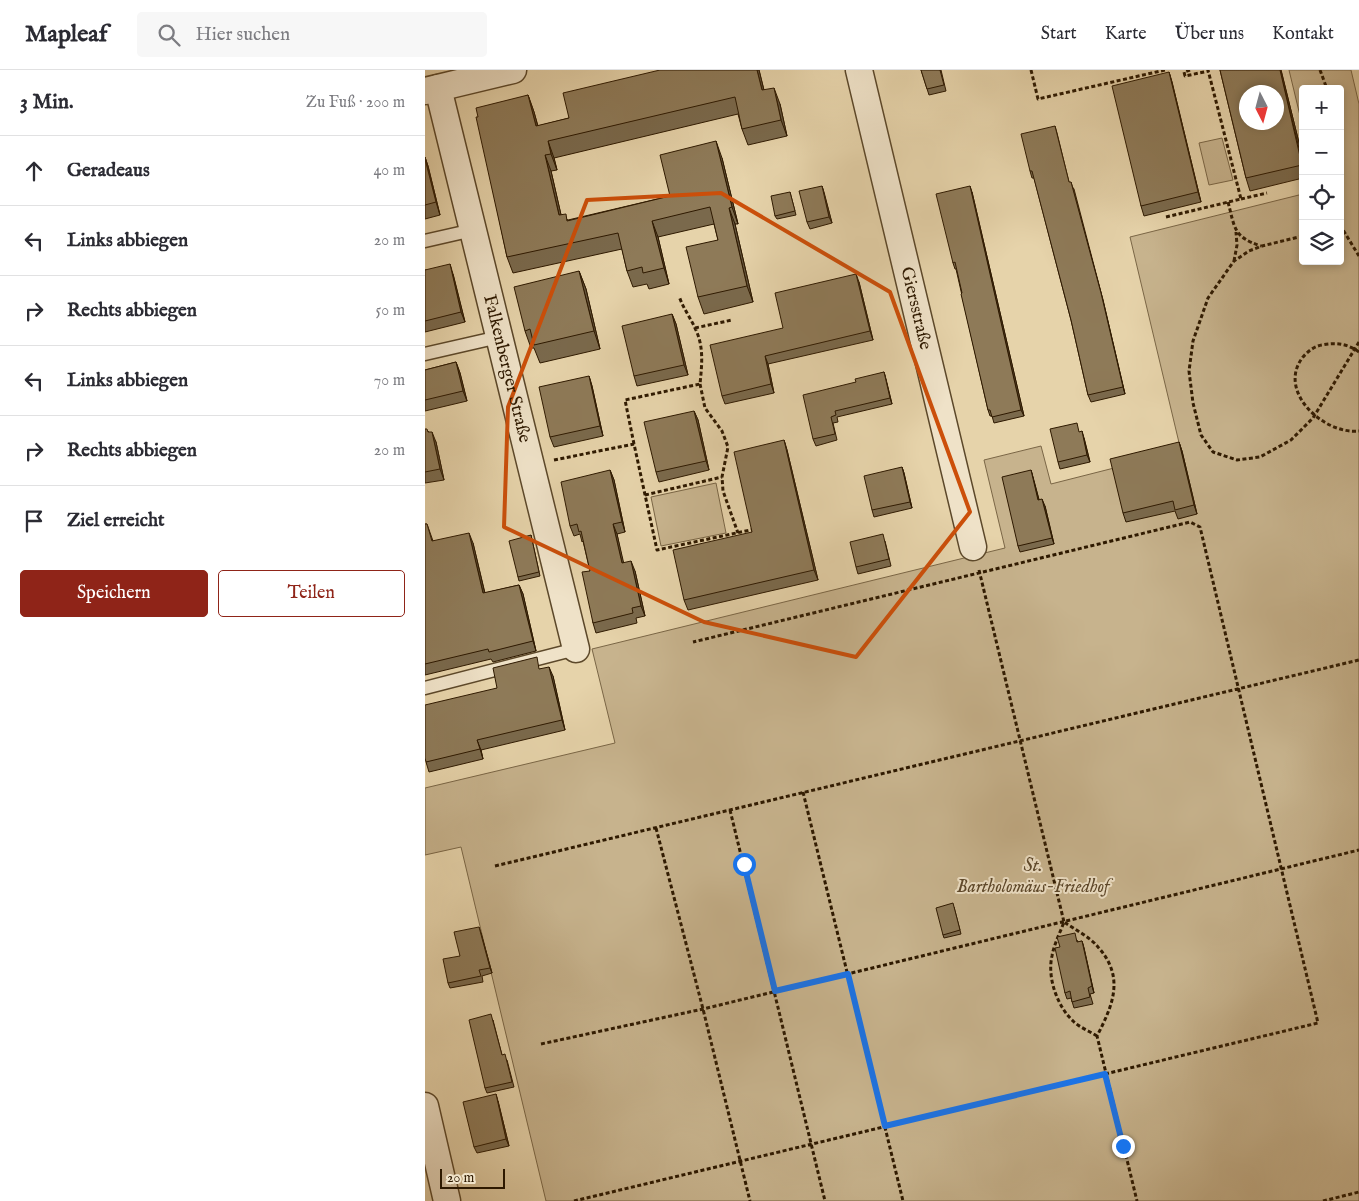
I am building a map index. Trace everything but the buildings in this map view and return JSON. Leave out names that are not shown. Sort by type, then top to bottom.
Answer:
[{"type":"street","name":"Falkenberger Straße","points":[[513,70],[431,90],[473,230],[576,650]]},
{"type":"street","name":"Giersstraße","points":[[859,70],[975,555]]},
{"type":"street","points":[[425,1106],[447,1201]]},
{"type":"lane","points":[[425,241],[473,230]]},
{"type":"lane","points":[[425,354],[499,337]]},
{"type":"lane","points":[[425,688],[576,650]]},
{"type":"path","points":[[1031,70],[1038,100],[1165,70]]},
{"type":"path","points":[[1190,70],[1184,72],[1185,76],[1209,70],[1241,199]]},
{"type":"path","points":[[1320,70],[1326,85]]},
{"type":"path","points":[[1165,218],[1267,193]]},
{"type":"path","points":[[1228,202],[1236,232],[1237,245],[1234,261]]},
{"type":"path","points":[[1344,231],[1359,256]]},
{"type":"path","points":[[1236,232],[1251,243],[1262,246]]},
{"type":"path","points":[[1299,237],[1262,246],[1249,251],[1234,261],[1208,298],[1193,340],[1189,371],[1193,403],[1201,435],[1213,452],[1237,460],[1260,457],[1291,440],[1314,416],[1359,342]]},
{"type":"path","points":[[679,296],[695,328],[702,352],[700,384],[705,408],[722,431],[728,447],[722,478],[723,491],[737,533]]},
{"type":"path","points":[[695,328],[733,320]]},
{"type":"path","points":[[1359,352],[1344,344],[1332,343],[1307,352],[1300,361],[1296,371],[1295,382],[1297,392],[1314,416],[1325,424],[1340,430],[1359,431]]},
{"type":"path","points":[[700,384],[625,400],[657,550],[757,529]]},
{"type":"path","points":[[551,461],[634,444]]},
{"type":"path","points":[[645,495],[722,478]]},
{"type":"path","points":[[574,1201],[1318,1023],[1200,527],[1190,522],[693,642]]},
{"type":"path","points":[[975,555],[1063,922],[1051,956],[1051,977],[1054,989],[1060,1004],[1073,1021],[1097,1036]]},
{"type":"path","points":[[495,866],[1359,660]]},
{"type":"path","points":[[803,792],[903,1201]]},
{"type":"path","points":[[730,810],[825,1201]]},
{"type":"path","points":[[656,828],[750,1201]]},
{"type":"path","points":[[541,1044],[703,1009],[1359,850]]},
{"type":"path","points":[[1063,922],[1098,946],[1113,975],[1115,990],[1110,1010],[1097,1036],[1137,1201]]},
{"type":"path","points":[[1323,1201],[1359,1192]]},
{"type":"highlighted area","points":[[721,193],[890,292],[970,512],[856,657],[704,622],[504,527],[508,407],[587,200]]},
{"type":"green space","name":"St. Bartholomäus-Friedhof","points":[[1289,70],[1351,70],[1359,104],[1359,1201],[546,1201],[461,847],[425,855],[425,788],[615,743],[592,649],[1005,548],[984,460],[1041,446],[1051,484],[1181,451],[1130,237],[1299,195],[1299,265],[1344,265],[1344,85],[1299,85],[1299,111]]},
{"type":"green space","points":[[1222,138],[1233,180],[1209,185],[1199,143]]},
{"type":"green space","points":[[716,483],[726,533],[661,546],[651,497]]},
{"type":"route","points":[[744,864],[775,991],[848,974],[885,1126],[1105,1074],[1123,1146]]}]
